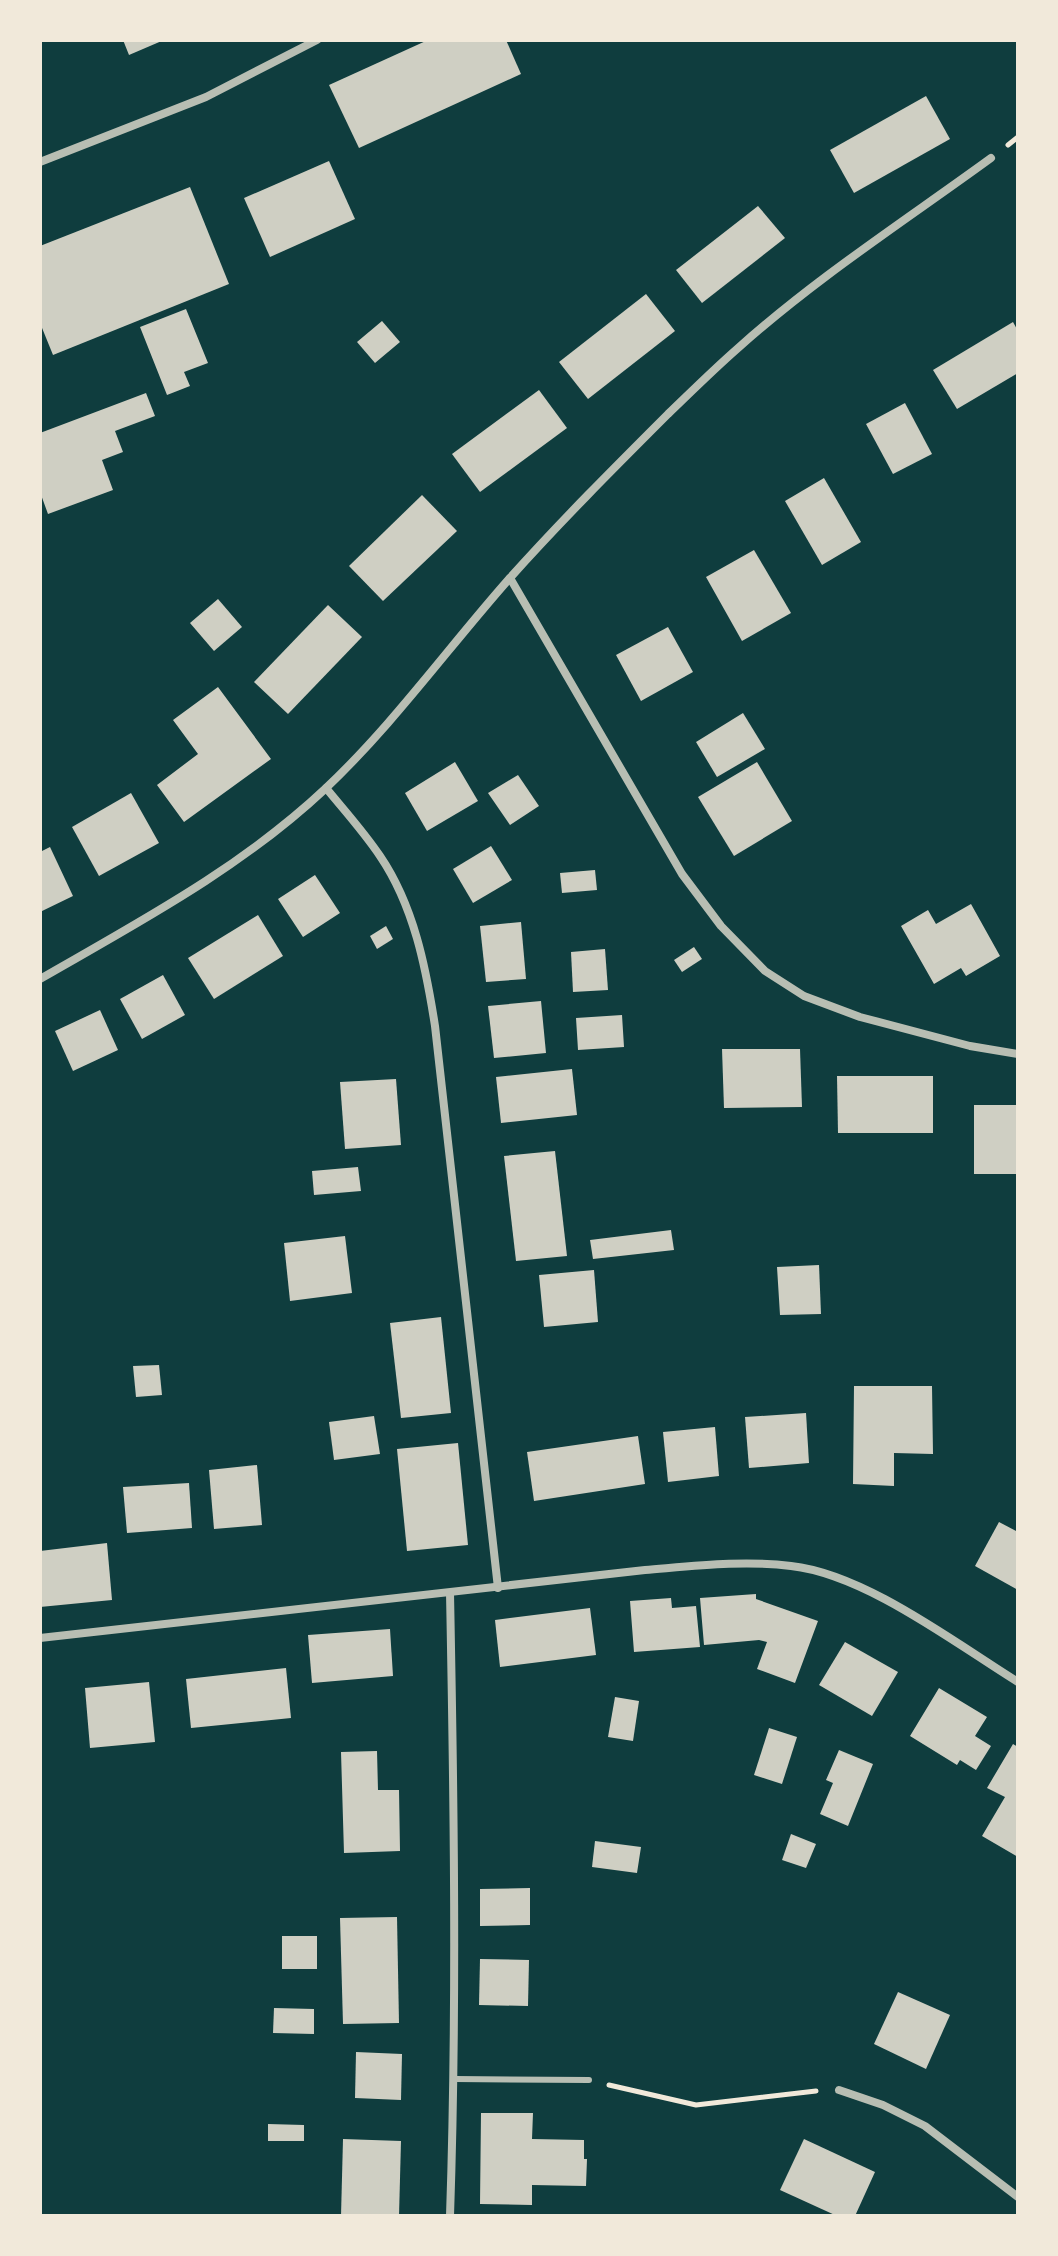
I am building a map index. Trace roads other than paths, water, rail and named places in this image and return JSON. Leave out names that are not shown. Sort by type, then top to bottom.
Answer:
[{"type":"street","points":[[40,162],[206,97],[317,40]]},
{"type":"street","points":[[40,979],[156,913],[244,856],[326,788],[584,498],[738,348],[827,277],[991,158]]},
{"type":"street","points":[[510,578],[682,874],[721,926],[765,971],[804,996],[860,1017],[970,1046],[1018,1054]]},
{"type":"street","points":[[326,788],[382,857],[407,908],[425,966],[435,1026],[498,1588]]},
{"type":"street","points":[[40,1638],[727,1563],[793,1566],[843,1580],[897,1607],[1018,1682]]},
{"type":"street","points":[[450,1593],[455,1834],[455,2079],[450,2216]]},
{"type":"street","points":[[839,2090],[883,2105],[925,2126],[1018,2197]]},
{"type":"lane","points":[[455,2079],[589,2080]]}]
